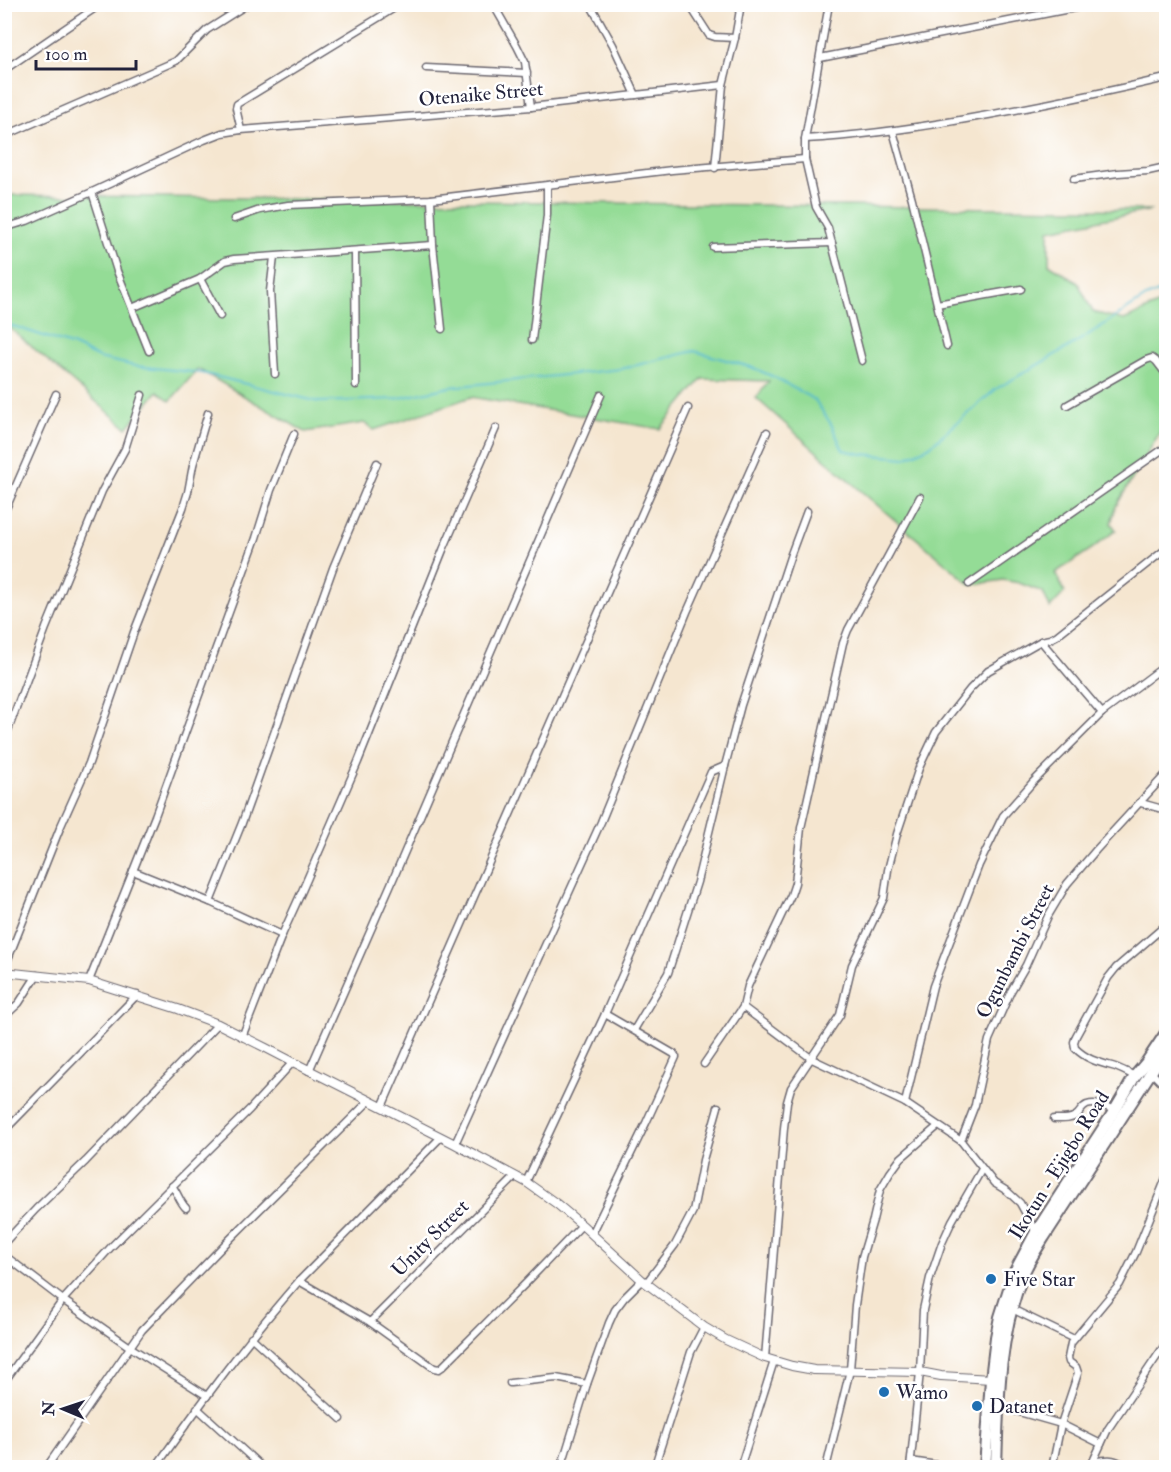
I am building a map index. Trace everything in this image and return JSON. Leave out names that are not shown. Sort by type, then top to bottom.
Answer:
[{"type":"main road","name":"Ikotun - Ejigbo Road","points":[[996,1467],[998,1406],[1004,1350],[1011,1309],[1024,1272],[1040,1234],[1135,1076],[1167,1033]]},
{"type":"main road","name":"Ikotun - Ejigbo Road","points":[[985,1467],[996,1337],[1014,1273],[1167,1049]]},
{"type":"street","points":[[4,70],[101,4]]},
{"type":"street","points":[[4,136],[176,61],[207,30],[248,4]]},
{"type":"street","points":[[241,130],[237,104],[401,4]]},
{"type":"street","points":[[493,4],[521,54],[527,73],[531,107]]},
{"type":"street","points":[[590,4],[613,45],[636,95]]},
{"type":"street","points":[[689,4],[709,35],[735,38]]},
{"type":"street","points":[[715,168],[723,85],[741,4]]},
{"type":"street","points":[[829,4],[805,139],[805,159],[816,207],[828,228],[862,361]]},
{"type":"street","points":[[820,58],[1095,4]]},
{"type":"street","points":[[426,68],[527,73]]},
{"type":"street","points":[[805,139],[893,131],[1094,95],[1167,78]]},
{"type":"street","name":"Otenaike Street","points":[[4,228],[27,221],[222,133],[531,107],[723,85]]},
{"type":"street","points":[[893,131],[912,199],[947,346]]},
{"type":"street","points":[[234,219],[260,210],[288,205],[431,199],[672,170],[805,159]]},
{"type":"street","points":[[1074,179],[1167,167]]},
{"type":"street","points":[[532,340],[547,215],[547,186]]},
{"type":"street","points":[[92,192],[117,271],[148,351]]},
{"type":"street","points":[[431,199],[433,245],[442,330]]},
{"type":"street","points":[[712,247],[832,243]]},
{"type":"street","points":[[132,308],[200,279],[225,261],[433,245]]},
{"type":"street","points":[[355,251],[356,385]]},
{"type":"street","points":[[274,256],[270,291],[276,374]]},
{"type":"street","points":[[200,279],[220,316]]},
{"type":"street","points":[[937,304],[1021,289]]},
{"type":"street","points":[[1067,405],[1152,358],[1167,374]]},
{"type":"street","points":[[4,513],[56,394]]},
{"type":"street","points":[[309,1071],[601,394]]},
{"type":"street","points":[[4,741],[46,628],[102,491],[125,449],[142,395]]},
{"type":"street","points":[[382,1107],[688,408]]},
{"type":"street","points":[[208,413],[183,508],[134,632],[89,763],[60,828],[4,971],[89,981],[137,995],[218,1024],[455,1144],[526,1182],[582,1225],[644,1281],[705,1327],[726,1340],[765,1358],[813,1370],[920,1372],[941,1376],[991,1379]]},
{"type":"street","points":[[242,1036],[282,935],[358,762],[443,550],[496,428]]},
{"type":"street","points":[[455,1144],[601,822],[687,612],[767,432]]},
{"type":"street","points":[[89,981],[155,816],[256,538],[271,490],[294,434]]},
{"type":"street","points":[[969,584],[1167,447]]},
{"type":"street","points":[[210,902],[242,823],[336,561],[377,463]]},
{"type":"street","points":[[704,1064],[744,1006],[748,986],[795,883],[801,828],[843,643],[920,497]]},
{"type":"street","points":[[634,1030],[668,974],[697,882],[741,705],[807,511]]},
{"type":"street","points":[[765,1358],[787,1102],[791,1088],[840,1015],[852,965],[884,898],[897,834],[919,768],[936,732],[945,718],[988,671],[1063,631],[1167,549]]},
{"type":"street","points":[[1041,641],[1102,713]]},
{"type":"street","points":[[905,1103],[933,986],[979,865],[1004,816],[1033,782],[1102,713],[1167,665]]},
{"type":"street","points":[[1159,672],[1167,683]]},
{"type":"street","points":[[526,1182],[605,1014],[711,772],[724,766]]},
{"type":"street","name":"Ogunbambi Street","points":[[961,1141],[975,1105],[989,1040],[1048,916],[1067,884],[1167,774]]},
{"type":"street","points":[[1141,803],[1167,810]]},
{"type":"street","points":[[133,871],[210,902],[282,935]]},
{"type":"street","points":[[1135,1076],[1088,1059],[1075,1048],[1074,1042],[1108,978],[1116,968],[1167,926]]},
{"type":"street","points":[[4,1017],[19,1003],[37,975]]},
{"type":"street","points":[[4,1131],[137,995]]},
{"type":"street","points":[[744,1006],[812,1059],[905,1103],[961,1141],[994,1183],[1020,1203],[1040,1234]]},
{"type":"street","points":[[592,1234],[676,1057],[674,1053],[605,1014]]},
{"type":"street","points":[[4,1244],[218,1024]]},
{"type":"street","points":[[4,1382],[63,1300],[111,1247],[293,1062]]},
{"type":"street","points":[[1151,1072],[1167,1087]]},
{"type":"street","points":[[46,1467],[142,1330],[369,1101]]},
{"type":"street","points":[[1054,1119],[1065,1120],[1073,1117],[1084,1106],[1090,1105],[1098,1104],[1115,1110]]},
{"type":"street","points":[[561,1467],[587,1384],[612,1317],[624,1298],[644,1281],[675,1245],[693,1211],[703,1160],[718,1107]]},
{"type":"street","points":[[826,1467],[850,1370],[855,1305],[862,1257],[880,1190],[901,1158],[938,1126]]},
{"type":"street","points":[[155,1467],[251,1337],[299,1281],[441,1137]]},
{"type":"street","points":[[956,1467],[910,1464],[920,1372],[922,1310],[942,1243],[982,1169]]},
{"type":"street","name":"Unity Street","points":[[370,1322],[515,1177]]},
{"type":"street","points":[[1052,1467],[1061,1424],[1078,1373],[1068,1358],[1071,1342],[1120,1284],[1165,1189],[1167,1178]]},
{"type":"street","points":[[172,1186],[186,1208]]},
{"type":"street","points":[[299,1281],[370,1322],[438,1369],[582,1225]]},
{"type":"street","points":[[4,1255],[130,1347],[207,1396]]},
{"type":"street","points":[[1011,1309],[1074,1339]]},
{"type":"street","points":[[654,1467],[691,1352],[705,1327]]},
{"type":"street","points":[[251,1337],[341,1419]]},
{"type":"street","points":[[1092,1465],[1108,1429],[1167,1343]]},
{"type":"street","points":[[740,1467],[774,1361]]},
{"type":"street","points":[[510,1383],[560,1378],[587,1384]]},
{"type":"street","points":[[998,1406],[1061,1424],[1101,1444]]},
{"type":"street","points":[[197,1408],[259,1466]]},
{"type":"street","points":[[1092,1465],[1107,1459],[1116,1460],[1130,1467]]},
{"type":"green space","points":[[5,195],[1152,210],[1049,230],[1049,264],[1078,283],[1093,312],[1124,320],[1166,301],[1166,422],[1116,506],[1111,523],[1116,530],[1055,573],[1065,592],[1050,608],[1043,592],[1019,583],[1003,580],[971,585],[756,398],[769,381],[702,379],[660,429],[471,397],[374,430],[364,423],[305,432],[198,369],[170,401],[158,391],[127,428],[5,324]]},
{"type":"waterway","points":[[4,325],[74,346],[99,358],[135,366],[202,373],[319,402],[395,399],[450,387],[621,369],[694,351],[751,367],[815,400],[831,424],[843,450],[905,458],[930,446],[996,389],[1077,342],[1146,297],[1166,289]]},
{"type":"place","name":"Five Star","points":[[991,1279]]},
{"type":"place","name":"Wamo","points":[[884,1392]]},
{"type":"place","name":"Datanet","points":[[977,1406]]}]
